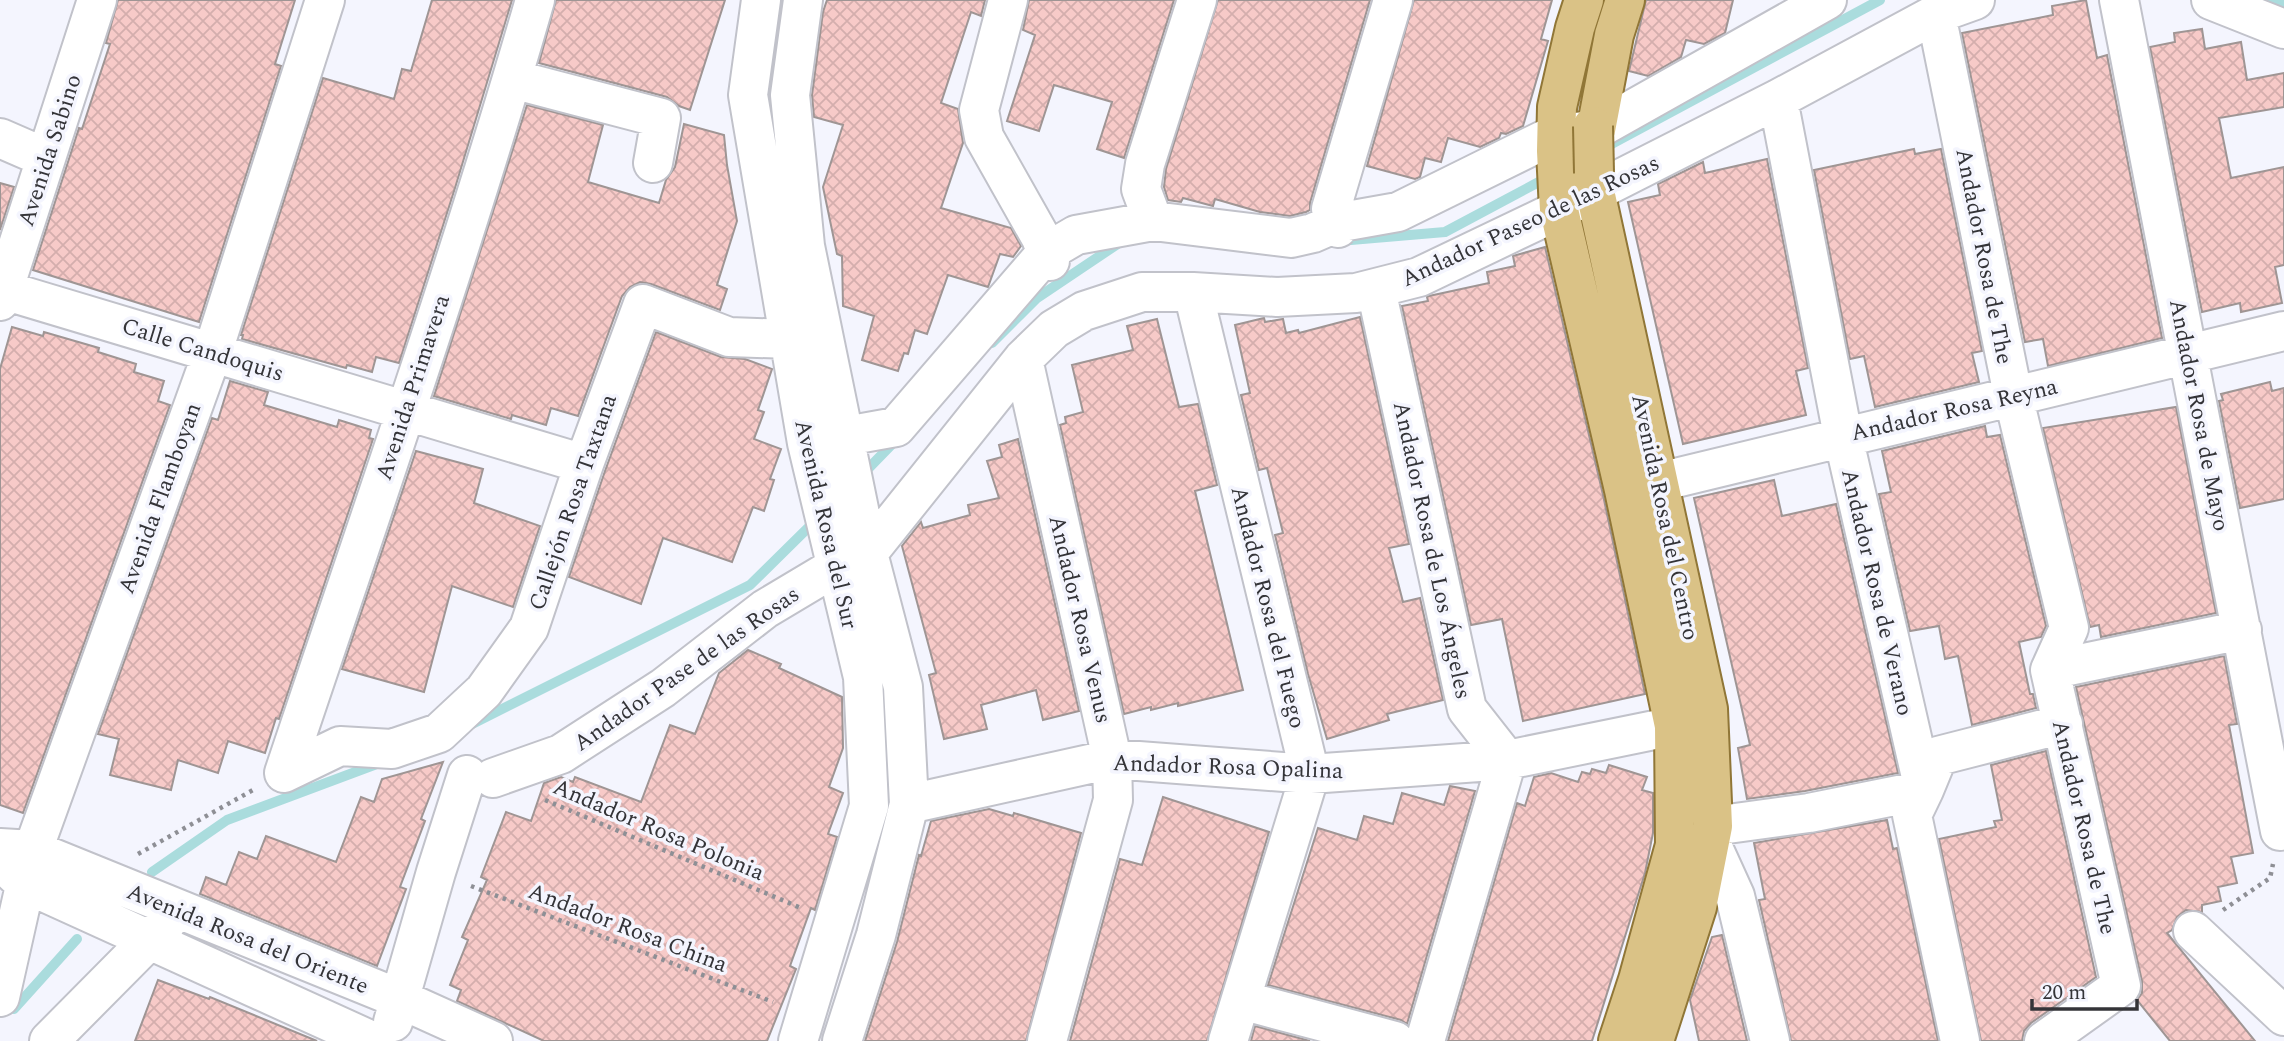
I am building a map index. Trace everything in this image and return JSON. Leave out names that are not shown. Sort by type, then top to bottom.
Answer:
[{"type":"main road","name":"Avenida Rosa del Centro","points":[[1584,0],[1557,107],[1558,200],[1707,709],[1712,833],[1697,907],[1654,1041]]},
{"type":"main road","name":"Avenida Rosa del Centro","points":[[1618,1041],[1638,980],[1675,845],[1674,726],[1642,486],[1595,182],[1594,128],[1614,35],[1625,0]]},
{"type":"street","name":"Avenida Sabino","points":[[1,293],[97,0]]},
{"type":"street","name":"Avenida Flamboyan","points":[[0,997],[14,860],[213,351],[325,0]]},
{"type":"street","name":"Avenida Primavera","points":[[284,772],[405,410],[535,0]]},
{"type":"street","name":"Avenida Rosa del Sur","points":[[761,0],[748,95],[789,339],[827,450],[848,541],[863,677],[869,806],[802,1028]]},
{"type":"street","name":"Avenida Rosa del Sur","points":[[803,0],[789,95],[827,450]]},
{"type":"street","points":[[1008,0],[979,110],[981,124],[984,137],[1048,257]]},
{"type":"street","points":[[1153,221],[1140,189],[1145,164],[1196,0]]},
{"type":"street","points":[[1337,226],[1331,209],[1393,0]]},
{"type":"street","points":[[827,450],[896,427],[1048,257],[1076,235],[1153,221],[1291,238],[1398,212],[1556,142],[1594,128],[1827,0]]},
{"type":"street","name":"Andador Paseo de las Rosas","points":[[848,541],[1023,359],[1054,329],[1084,311],[1142,292],[1278,297],[1356,293],[1419,277],[1558,200],[1778,99],[1936,13],[1975,0]]},
{"type":"street","name":"Andador Rosa de Mayo","points":[[2119,0],[2242,631],[2274,740],[2280,831]]},
{"type":"street","points":[[2211,0],[2284,29]]},
{"type":"street","name":"Andador Rosa de The","points":[[1936,13],[2013,395],[2069,628],[2050,670],[2121,986],[2043,1041]]},
{"type":"street","points":[[512,79],[661,118],[653,163]]},
{"type":"street","name":"Andador Rosa de Verano","points":[[1778,99],[1843,436],[1924,790]]},
{"type":"street","points":[[0,138],[46,158]]},
{"type":"street","name":"Andador Rosa de Los Ángeles","points":[[1376,289],[1467,709],[1507,760]]},
{"type":"street","name":"Andador Rosa del Fuego","points":[[1193,292],[1310,774]]},
{"type":"street","name":"Calle Candoquis","points":[[1,293],[213,351],[583,464]]},
{"type":"street","name":"Callejón Rosa Taxtana","points":[[284,772],[340,746],[392,749],[439,733],[484,691],[529,628],[583,464],[643,304],[729,337],[789,339]]},
{"type":"street","name":"Andador Rosa Reyna","points":[[1642,486],[2284,331]]},
{"type":"street","name":"Andador Rosa Venus","points":[[1023,359],[1112,759],[1113,800],[1047,1041]]},
{"type":"street","name":"Avenida Rosa del Sur","points":[[842,1041],[877,935],[909,804],[903,687],[848,541]]},
{"type":"street","name":"Andador Pase de las Rosas","points":[[436,872],[480,777],[561,754],[663,688],[848,541]]},
{"type":"street","points":[[2050,670],[2242,631]]},
{"type":"street","points":[[1960,1041],[1912,815],[1938,756],[2063,724]]},
{"type":"street","name":"Andador Rosa Opalina","points":[[909,804],[1112,759],[1310,774],[1507,760],[1674,726]]},
{"type":"street","points":[[1424,1041],[1507,760]]},
{"type":"street","points":[[1228,1041],[1310,774]]},
{"type":"street","points":[[1770,1041],[1735,896],[1712,833],[1924,790]]},
{"type":"street","name":"Avenida Rosa del Oriente","points":[[14,860],[99,878],[400,999],[493,1041]]},
{"type":"street","name":"Avenida Rosa del Oriente","points":[[14,860],[150,939],[372,1041]]},
{"type":"street","points":[[388,1041],[436,872]]},
{"type":"street","points":[[49,1041],[179,911]]},
{"type":"street","points":[[2193,931],[2284,1016]]},
{"type":"street","points":[[1241,1000],[1395,1041]]},
{"type":"path","points":[[99,878],[160,840],[284,772]]},
{"type":"path","name":"Andador Rosa Polonia","points":[[543,799],[834,921]]},
{"type":"path","name":"Andador Rosa China","points":[[436,872],[802,1028]]},
{"type":"path","points":[[2193,931],[2270,878]]},
{"type":"building","points":[[118,0],[295,0],[275,64],[281,66],[199,322],[33,270],[79,128],[82,129],[110,44],[106,43]]},
{"type":"building","points":[[432,0],[512,0],[399,363],[376,357],[372,372],[347,365],[346,368],[242,339],[241,335],[323,78],[394,99],[402,69],[411,71]]},
{"type":"building","points":[[556,0],[725,0],[690,110],[667,97],[539,63]]},
{"type":"building","points":[[827,0],[985,0],[981,16],[971,12],[941,103],[958,109],[963,143],[941,208],[1011,228],[1021,246],[1013,257],[1000,254],[988,287],[948,275],[927,334],[915,330],[908,354],[904,353],[898,371],[862,360],[874,316],[843,306],[842,256],[837,254],[823,187],[843,125],[814,117],[812,95]]},
{"type":"building","points":[[1029,0],[1174,0],[1124,158],[1097,149],[1112,102],[1054,85],[1039,131],[1007,121],[1035,35],[1023,30]]},
{"type":"building","points":[[1218,0],[1370,0],[1310,210],[1306,212],[1290,216],[1260,212],[1215,199],[1213,206],[1183,198],[1181,202],[1168,200],[1164,187],[1166,169]]},
{"type":"building","points":[[1414,0],[1552,0],[1541,39],[1548,41],[1523,126],[1506,134],[1501,133],[1499,138],[1480,147],[1448,138],[1441,162],[1425,158],[1420,177],[1415,179],[1367,166]]},
{"type":"building","points":[[1646,0],[1733,0],[1725,33],[1704,44],[1686,40],[1681,57],[1648,76],[1629,71]]},
{"type":"building","points":[[2086,0],[2097,58],[2107,55],[2162,338],[2048,366],[2043,339],[2025,342],[1962,33],[2053,15],[2052,6]]},
{"type":"building","points":[[2202,29],[2205,49],[2241,42],[2247,80],[2284,73],[2284,107],[2219,118],[2231,178],[2284,167],[2284,265],[2275,267],[2282,303],[2241,312],[2240,303],[2202,312],[2150,47],[2175,42],[2174,33]]},
{"type":"building","points":[[527,105],[603,125],[588,182],[659,203],[666,180],[675,167],[684,124],[724,135],[737,221],[717,285],[727,289],[720,310],[651,284],[640,282],[630,287],[622,296],[578,416],[551,408],[546,425],[512,415],[511,419],[434,396]]},
{"type":"building","points":[[1914,149],[1915,154],[1941,149],[1982,351],[1972,353],[1979,382],[1875,407],[1864,356],[1850,359],[1814,170]]},
{"type":"building","points":[[1767,159],[1808,368],[1796,371],[1806,415],[1683,444],[1628,202],[1660,195],[1658,184],[1703,162],[1705,173]]},
{"type":"building","points":[[0,183],[14,187],[0,230]]},
{"type":"building","points":[[1545,247],[1603,495],[1645,694],[1523,721],[1502,619],[1471,625],[1402,306],[1428,301],[1429,296],[1489,283],[1487,272],[1515,266],[1513,256]]},
{"type":"building","points":[[1360,317],[1409,544],[1389,548],[1403,602],[1420,598],[1443,700],[1387,714],[1389,720],[1327,739],[1308,674],[1275,535],[1283,533],[1267,468],[1259,470],[1241,395],[1250,393],[1235,325],[1264,318],[1265,322],[1283,319],[1286,333],[1298,330],[1299,333]]},
{"type":"building","points":[[1157,319],[1179,407],[1198,404],[1217,485],[1195,491],[1243,690],[1178,706],[1178,703],[1124,714],[1060,425],[1066,423],[1065,417],[1083,412],[1072,365],[1133,350],[1127,326]]},
{"type":"building","points":[[12,327],[43,336],[44,332],[99,348],[98,352],[136,364],[134,372],[164,381],[158,401],[170,405],[23,813],[0,805],[0,369]]},
{"type":"building","points":[[656,332],[721,357],[745,359],[772,369],[758,410],[764,412],[754,439],[781,449],[770,479],[774,480],[764,511],[753,507],[732,562],[663,538],[641,604],[569,577]]},
{"type":"building","points":[[230,381],[268,392],[264,405],[337,427],[339,420],[371,430],[369,438],[373,439],[279,719],[276,718],[265,753],[228,741],[218,773],[178,760],[171,790],[110,775],[119,739],[98,734],[212,418],[218,420]]},
{"type":"building","points":[[2270,382],[2272,391],[2284,388],[2284,499],[2240,508],[2219,401],[2223,400],[2221,394]]},
{"type":"building","points":[[2176,407],[2216,613],[2101,637],[2099,625],[2090,627],[2043,428]]},
{"type":"building","points":[[1985,426],[1987,437],[2000,435],[2046,626],[2041,637],[2019,642],[2030,694],[2033,694],[2036,708],[1972,725],[1958,656],[1945,659],[1939,626],[1910,631],[1879,494],[1891,492],[1882,451]]},
{"type":"building","points":[[1018,439],[1079,711],[1043,720],[1036,690],[981,705],[987,729],[944,739],[929,675],[936,673],[902,546],[921,522],[923,528],[970,515],[968,505],[999,498],[987,461],[1002,457],[999,445]]},
{"type":"building","points":[[416,451],[483,469],[474,503],[540,526],[513,607],[452,586],[424,692],[342,669]]},
{"type":"building","points":[[1774,480],[1782,516],[1836,504],[1898,773],[1747,799],[1738,748],[1750,745],[1694,498]]},
{"type":"building","points":[[748,650],[781,664],[779,668],[842,697],[843,748],[829,787],[843,793],[828,834],[837,837],[815,910],[811,908],[790,966],[796,969],[767,1041],[544,1041],[457,1001],[461,990],[450,985],[468,940],[462,937],[487,880],[481,877],[506,812],[531,821],[544,783],[561,777],[573,782],[575,777],[641,802],[670,725],[695,734],[719,673]]},
{"type":"building","points":[[2224,656],[2237,724],[2229,725],[2253,853],[2231,857],[2237,883],[2218,887],[2221,901],[2202,905],[2202,912],[2186,910],[2177,917],[2172,930],[2167,933],[2255,1041],[2170,1041],[2137,1000],[2142,993],[2142,981],[2076,687]]},
{"type":"building","points":[[2046,751],[2096,977],[2031,1023],[2024,1031],[2022,1041],[1981,1041],[1939,839],[1996,827],[1994,821],[2002,820],[1991,765]]},
{"type":"building","points":[[443,762],[421,819],[425,821],[400,887],[406,889],[377,966],[200,894],[206,877],[226,885],[239,852],[257,859],[266,836],[336,862],[361,797],[374,802],[382,779]]},
{"type":"building","points":[[1609,765],[1647,777],[1642,790],[1653,793],[1653,833],[1645,873],[1592,1041],[1448,1041],[1517,803],[1525,806],[1534,777],[1551,773],[1578,782],[1582,772],[1590,774],[1592,769],[1606,773]]},
{"type":"building","points":[[1450,786],[1475,791],[1407,1024],[1401,1020],[1268,985],[1318,828],[1357,840],[1364,816],[1393,824],[1402,793],[1444,805]]},
{"type":"building","points":[[1163,797],[1269,832],[1207,1041],[1070,1041],[1120,859],[1142,865]]},
{"type":"building","points":[[989,809],[1013,816],[1014,813],[1081,833],[1026,1041],[865,1041],[897,942],[919,855],[921,856],[931,821]]},
{"type":"building","points":[[1887,820],[1893,849],[1897,848],[1938,1041],[1791,1041],[1759,900],[1765,899],[1754,843]]},
{"type":"building","points":[[1722,935],[1747,1041],[1699,1041],[1690,1000],[1712,937]]},
{"type":"building","points":[[158,980],[209,999],[210,997],[317,1041],[135,1041]]},
{"type":"building","points":[[1255,1026],[1310,1041],[1251,1041]]},
{"type":"waterway","points":[[1602,149],[1880,0]]},
{"type":"waterway","points":[[2269,0],[2284,5]]},
{"type":"waterway","points":[[1339,241],[1445,232],[1550,176]]},
{"type":"waterway","points":[[992,343],[1037,298],[1122,241]]},
{"type":"waterway","points":[[862,475],[897,439]]},
{"type":"waterway","points":[[468,726],[750,585],[818,518]]},
{"type":"waterway","points":[[152,872],[227,820],[382,762]]},
{"type":"waterway","points":[[14,1009],[77,939]]}]
